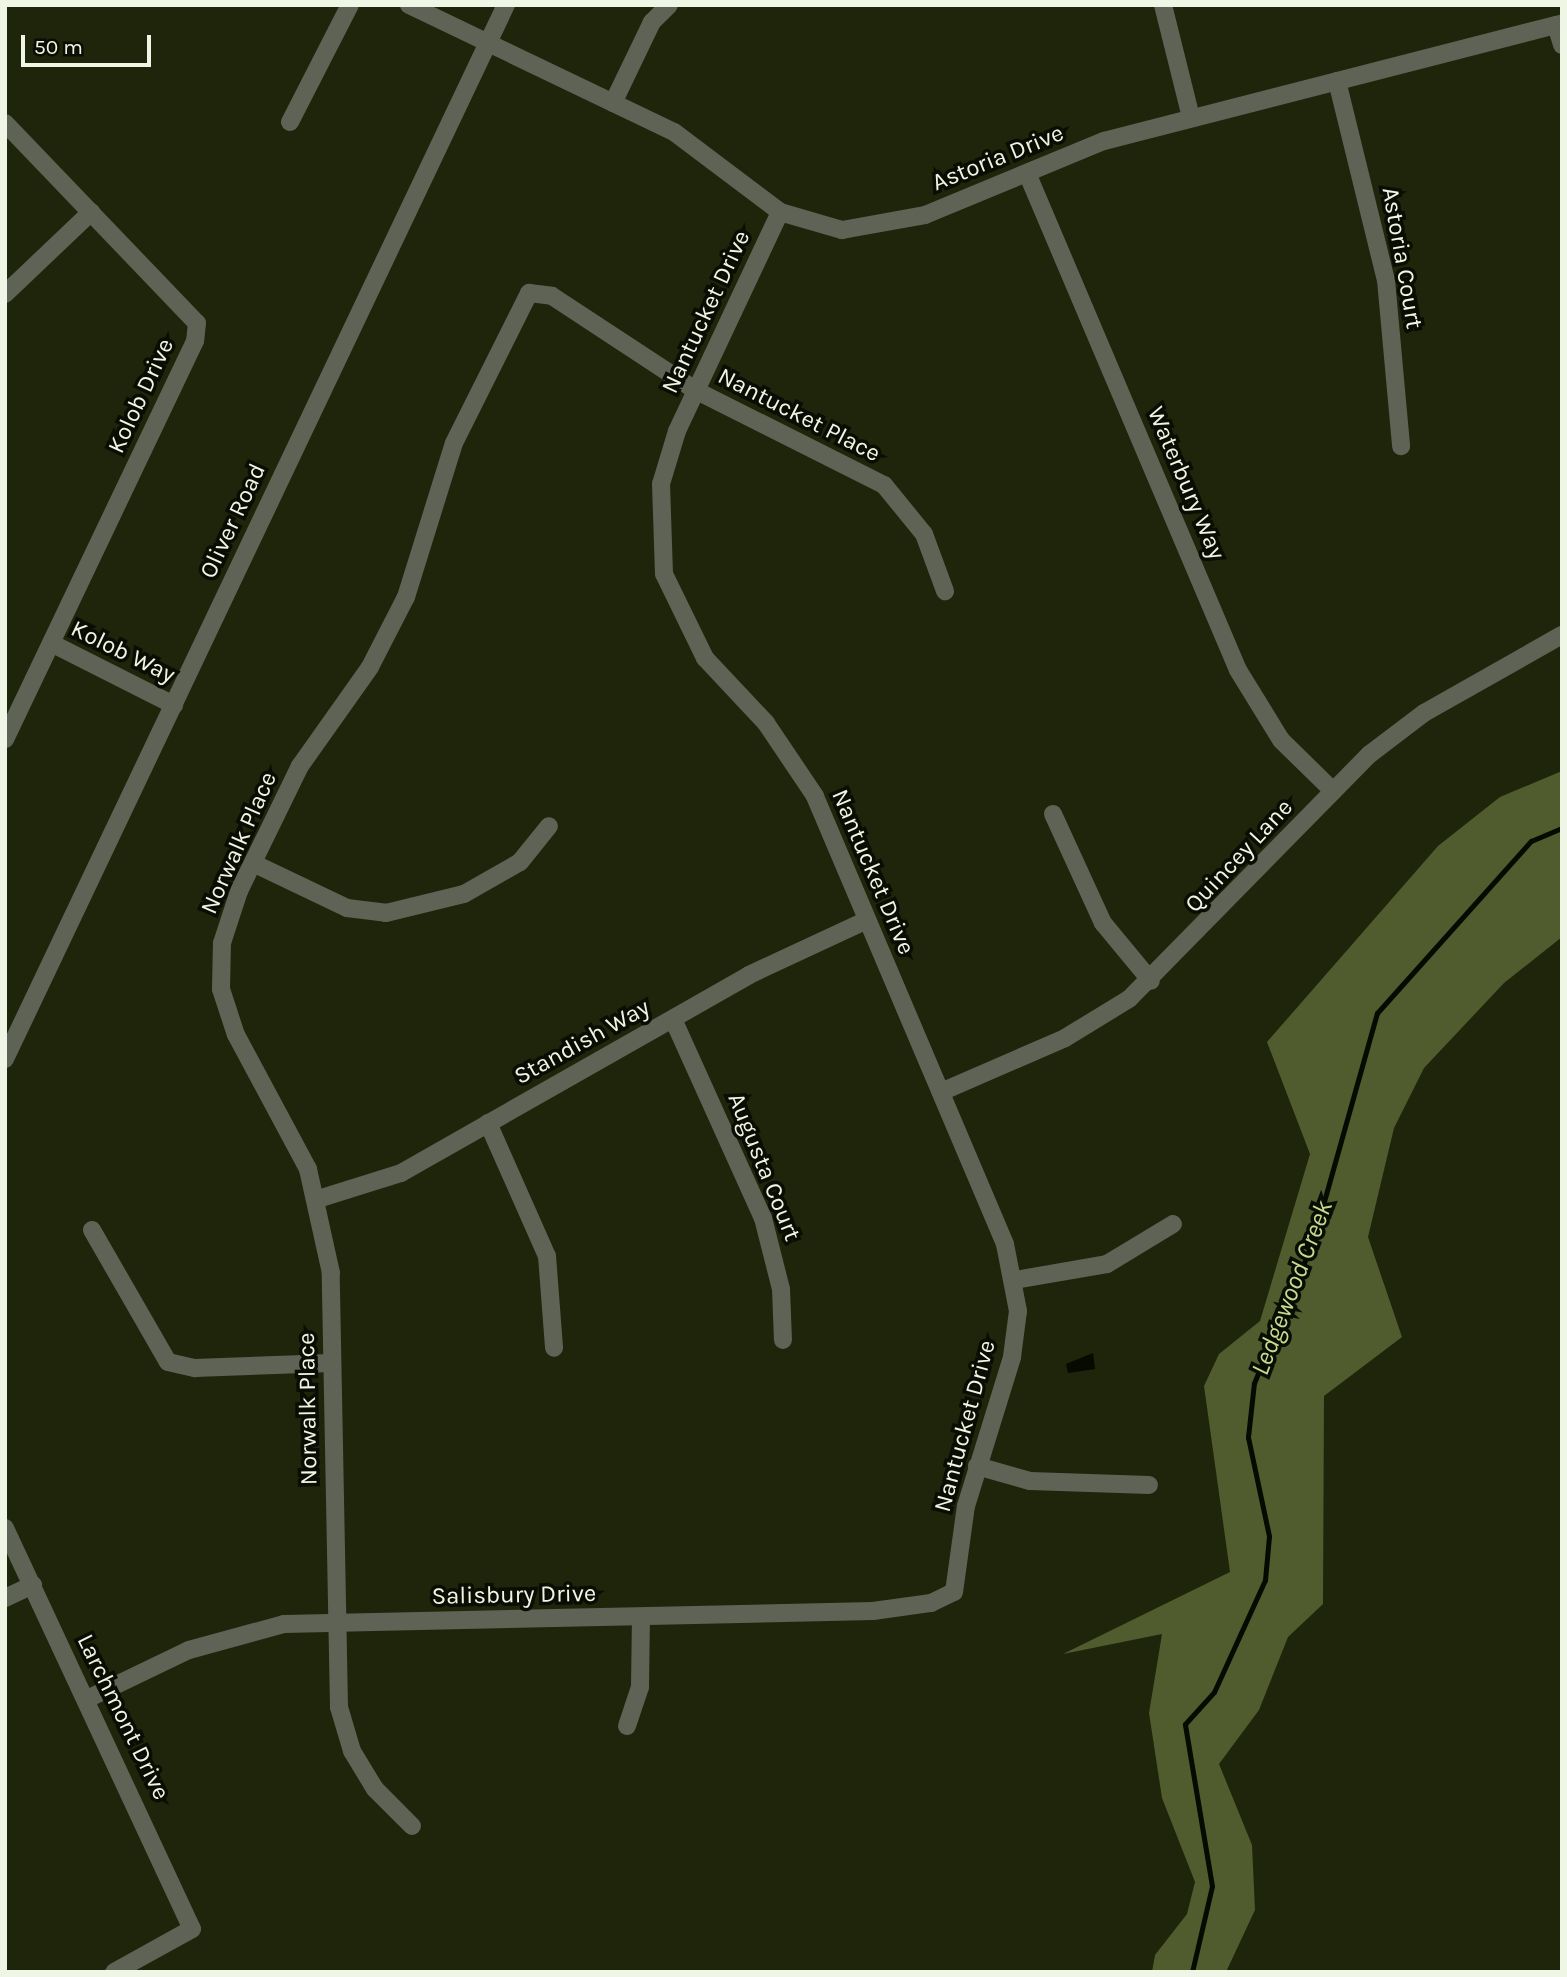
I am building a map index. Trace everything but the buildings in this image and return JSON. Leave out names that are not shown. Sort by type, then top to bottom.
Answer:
[{"type":"street","points":[[290,122],[349,5]]},
{"type":"street","name":"Astoria Drive","points":[[410,5],[674,132],[780,212],[842,230],[883,228],[1104,141],[1559,24]]},
{"type":"street","name":"Oliver Road","points":[[5,1059],[506,5]]},
{"type":"street","points":[[613,103],[652,22],[669,5]]},
{"type":"street","points":[[1163,5],[1191,117]]},
{"type":"street","points":[[1559,24],[1562,45]]},
{"type":"street","name":"Astoria Court","points":[[1337,81],[1386,280],[1401,446]]},
{"type":"street","name":"Kolob Drive","points":[[5,123],[197,323],[195,341],[5,739]]},
{"type":"street","name":"Waterbury Way","points":[[1027,173],[1238,670],[1282,740],[1333,791]]},
{"type":"street","points":[[5,294],[91,212]]},
{"type":"street","name":"Nantucket Drive","points":[[780,212],[695,390],[662,484],[664,574],[705,658],[794,759],[867,919],[941,1092],[1015,1280],[1013,1357],[977,1466],[954,1592]]},
{"type":"street","name":"Norwalk Place","points":[[412,1826],[375,1789],[352,1751],[339,1707],[335,1622],[331,1273],[318,1199],[285,1120],[236,1035],[220,989],[222,943],[253,863],[300,766],[370,667],[405,597],[454,443],[529,293],[552,296],[592,319],[695,390]]},
{"type":"street","name":"Nantucket Place","points":[[695,390],[884,485],[924,534],[945,590]]},
{"type":"street","name":"Quincey Lane","points":[[941,1092],[1065,1038],[1151,981],[1333,791],[1424,713],[1562,635]]},
{"type":"street","name":"Kolob Way","points":[[51,643],[174,705]]},
{"type":"street","points":[[1053,814],[1103,923],[1151,981]]},
{"type":"street","points":[[253,863],[347,908],[386,913],[464,894],[520,862],[549,826]]},
{"type":"street","name":"Standish Way","points":[[318,1199],[401,1173],[673,1019],[867,919]]},
{"type":"street","name":"Augusta Court","points":[[673,1019],[763,1218],[781,1289],[783,1340]]},
{"type":"street","points":[[488,1123],[547,1256],[554,1348]]},
{"type":"street","points":[[1015,1280],[1107,1264],[1174,1224]]},
{"type":"street","points":[[92,1230],[168,1362],[195,1368],[331,1363]]},
{"type":"street","points":[[977,1466],[1030,1481],[1149,1485]]},
{"type":"street","name":"Larchmont Drive","points":[[5,1528],[192,1929],[114,1972]]},
{"type":"street","points":[[5,1598],[33,1585]]},
{"type":"street","name":"Salisbury Drive","points":[[87,1699],[233,1635],[335,1622],[873,1611],[931,1603],[954,1592]]},
{"type":"street","points":[[627,1726],[640,1687],[640,1617]]},
{"type":"green space","points":[[1562,771],[1562,937],[1504,983],[1424,1068],[1394,1128],[1368,1237],[1402,1337],[1324,1396],[1323,1604],[1288,1637],[1259,1710],[1219,1764],[1252,1845],[1255,1910],[1226,1972],[1152,1972],[1155,1955],[1187,1914],[1195,1882],[1162,1798],[1149,1713],[1162,1634],[1063,1654],[1230,1572],[1204,1386],[1219,1354],[1260,1321],[1310,1154],[1267,1042],[1438,846],[1500,797]]},
{"type":"shaded area","points":[[1093,1353],[1095,1369],[1068,1373],[1066,1364]]},
{"type":"waterway","name":"Ledgewood Creek","points":[[1192,1972],[1212,1886],[1185,1724],[1214,1692],[1265,1580],[1269,1536],[1248,1437],[1254,1383],[1312,1244],[1377,1013],[1531,841],[1562,828]]}]
